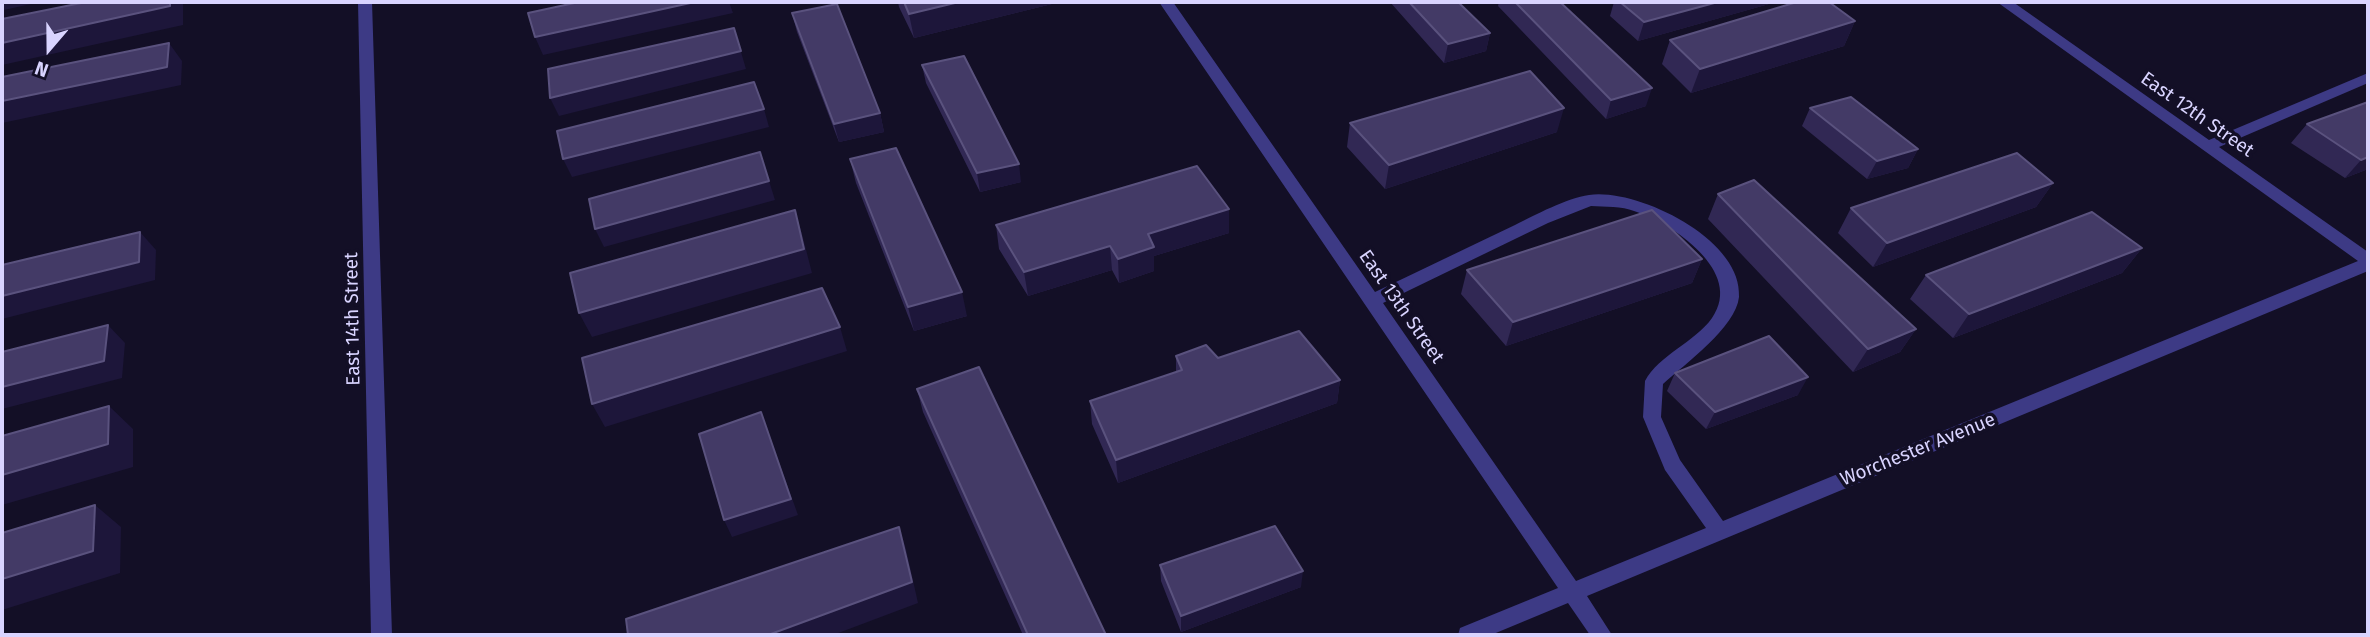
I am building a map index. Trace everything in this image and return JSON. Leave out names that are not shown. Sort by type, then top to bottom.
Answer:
[{"type":"street","name":"East 14th Street","points":[[365,2],[382,635]]},
{"type":"street","name":"East 13th Street","points":[[1166,2],[1602,635]]},
{"type":"street","name":"East 12th Street","points":[[2004,2],[2368,262]]},
{"type":"street","points":[[2208,146],[2368,78]]},
{"type":"street","points":[[1372,301],[1542,219],[1590,200],[1637,205],[1692,234],[1724,268],[1730,297],[1719,322],[1654,381],[1652,416],[1672,464],[1720,532]]},
{"type":"street","name":"Worchester Avenue","points":[[1468,635],[2368,262]]},
{"type":"building","points":[[86,2],[170,2],[170,6],[2,43],[2,19]]},
{"type":"building","points":[[579,2],[695,2],[535,37],[528,13]]},
{"type":"building","points":[[904,2],[959,2],[909,14]]},
{"type":"building","points":[[1409,2],[1458,2],[1490,33],[1448,44]]},
{"type":"building","points":[[1515,2],[1560,2],[1652,88],[1611,100]]},
{"type":"building","points":[[1620,2],[1718,2],[1644,22]]},
{"type":"building","points":[[1797,2],[1829,2],[1855,21],[1700,69],[1670,40]]},
{"type":"building","points":[[837,4],[880,113],[834,124],[792,13]]},
{"type":"building","points":[[734,28],[741,51],[550,98],[548,69]]},
{"type":"building","points":[[169,43],[167,67],[2,101],[2,77]]},
{"type":"building","points":[[964,56],[1019,164],[977,173],[922,65]]},
{"type":"building","points":[[1530,71],[1564,108],[1389,165],[1350,123]]},
{"type":"building","points":[[754,82],[764,109],[563,159],[557,131]]},
{"type":"building","points":[[1851,97],[1918,149],[1877,161],[1810,108]]},
{"type":"building","points":[[2368,102],[2368,157],[2361,160],[2307,124]]},
{"type":"building","points":[[896,148],[962,292],[908,307],[850,159]]},
{"type":"building","points":[[760,152],[769,181],[595,229],[589,199]]},
{"type":"building","points":[[2017,153],[2053,183],[1887,243],[1851,208]]},
{"type":"building","points":[[1197,166],[1229,209],[1148,234],[1154,247],[1118,259],[1110,246],[1024,272],[996,225]]},
{"type":"building","points":[[1754,180],[1916,329],[1868,349],[1718,194]]},
{"type":"building","points":[[795,210],[804,249],[579,313],[570,273]]},
{"type":"building","points":[[1652,210],[1702,259],[1513,322],[1467,270]]},
{"type":"building","points":[[2092,212],[2142,248],[1969,314],[1926,275]]},
{"type":"building","points":[[140,232],[139,262],[2,296],[2,265]]},
{"type":"building","points":[[822,288],[840,327],[592,404],[582,358]]},
{"type":"building","points":[[108,325],[104,361],[2,387],[2,352]]},
{"type":"building","points":[[1299,331],[1340,380],[1116,460],[1090,401],[1182,370],[1176,356],[1206,345],[1218,358]]},
{"type":"building","points":[[1769,336],[1808,377],[1715,412],[1675,373]]},
{"type":"building","points":[[979,367],[1106,635],[1028,635],[917,389]]},
{"type":"building","points":[[109,406],[108,444],[2,475],[2,436]]},
{"type":"building","points":[[761,412],[791,499],[724,520],[699,434]]},
{"type":"building","points":[[95,505],[93,551],[2,579],[2,533]]},
{"type":"building","points":[[1275,526],[1303,571],[1181,616],[1160,565]]},
{"type":"building","points":[[899,527],[912,582],[768,635],[628,635],[626,619]]}]
